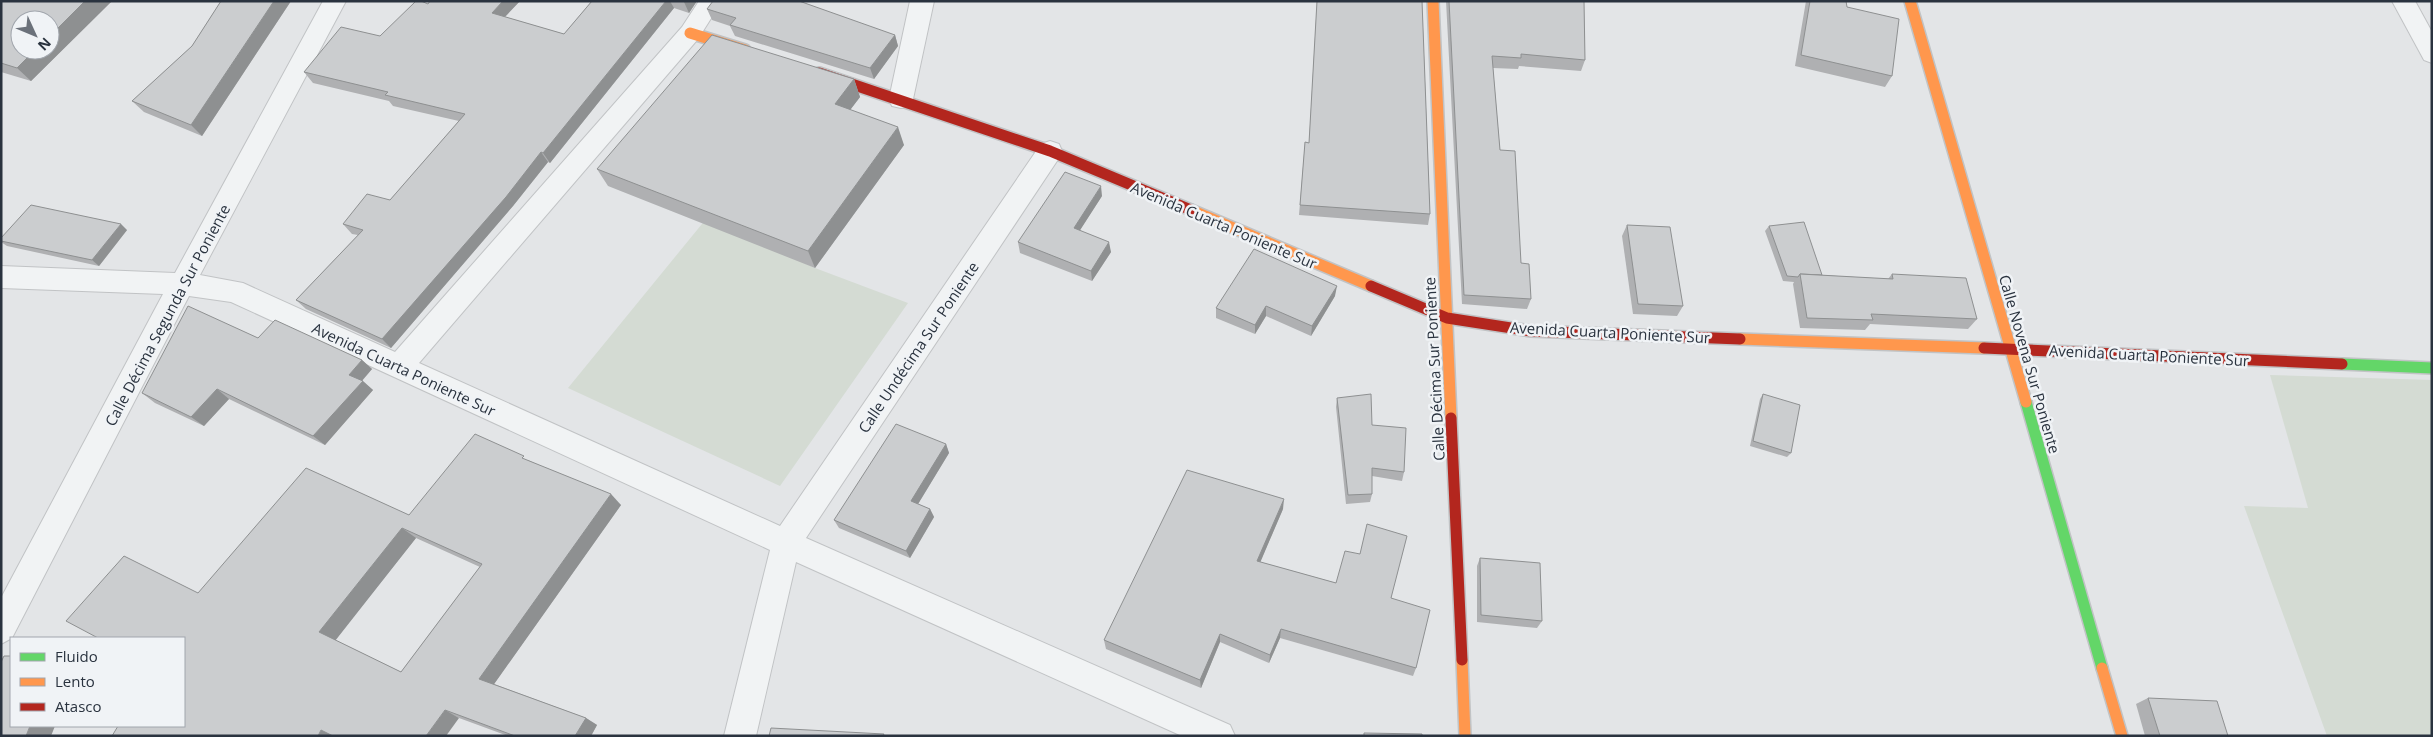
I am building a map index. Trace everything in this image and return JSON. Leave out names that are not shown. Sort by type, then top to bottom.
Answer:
[{"type":"street","name":"Calle Décima Segunda Sur Poniente","points":[[1,629],[182,284],[335,1]]},
{"type":"street","points":[[399,366],[690,33],[711,1]]},
{"type":"street","points":[[900,99],[922,1]]},
{"type":"street","name":"Calle Décima Sur Poniente","points":[[1432,1],[1465,736]]},
{"type":"street","name":"Calle Novena Sur Poniente","points":[[1910,1],[2122,736]]},
{"type":"street","points":[[2403,1],[2432,54]]},
{"type":"street","points":[[690,33],[754,53]]},
{"type":"street","name":"Avenida Cuarta Poniente Sur","points":[[809,70],[900,99],[1050,151],[1447,318],[1531,331],[2010,349],[2432,368]]},
{"type":"street","name":"Calle Undécima Sur Poniente","points":[[786,543],[1050,151]]},
{"type":"street","name":"Avenida Cuarta Poniente Sur","points":[[1,277],[182,284],[234,291],[786,543],[1219,736]]},
{"type":"street","points":[[740,736],[786,543]]},
{"type":"shaded area","points":[[706,219],[815,268],[908,303],[780,486],[568,388]]},
{"type":"shaded area","points":[[2270,375],[2432,380],[2432,736],[2327,736],[2244,506],[2308,508]]},
{"type":"building","points":[[1,1],[85,1],[60,26],[60,10],[10,10],[10,60],[25,60],[17,68],[1,63]]},
{"type":"building","points":[[221,1],[274,1],[191,125],[132,101],[192,46]]},
{"type":"building","points":[[416,1],[428,4],[430,1],[503,1],[492,13],[564,34],[592,1],[666,1],[543,153],[541,152],[506,197],[382,339],[296,300],[363,230],[343,224],[367,194],[390,200],[465,114],[385,95],[388,92],[304,72],[341,27],[380,36]]},
{"type":"building","points":[[713,1],[799,1],[895,35],[870,68],[730,25],[736,18],[707,9]]},
{"type":"building","points":[[1317,1],[1422,1],[1430,214],[1300,205],[1305,142],[1309,143]]},
{"type":"building","points":[[1449,1],[1584,1],[1585,60],[1521,54],[1521,58],[1492,56],[1500,150],[1515,151],[1521,263],[1529,264],[1531,299],[1464,295]]},
{"type":"building","points":[[1810,1],[1846,1],[1847,7],[1899,19],[1892,76],[1801,55]]},
{"type":"building","points":[[712,35],[854,79],[835,104],[898,127],[808,251],[597,169]]},
{"type":"building","points":[[1065,172],[1101,186],[1074,228],[1109,242],[1091,271],[1018,242]]},
{"type":"building","points":[[31,205],[121,224],[92,260],[1,241],[1,238]]},
{"type":"building","points":[[1804,222],[1822,275],[1800,274],[1798,277],[1787,276],[1769,226]]},
{"type":"building","points":[[1627,225],[1670,227],[1683,306],[1638,304]]},
{"type":"building","points":[[1254,249],[1337,286],[1312,326],[1266,306],[1255,325],[1216,308]]},
{"type":"building","points":[[1800,274],[1893,279],[1892,274],[1966,278],[1977,319],[1871,314],[1873,320],[1807,318]]},
{"type":"building","points":[[188,306],[258,338],[275,320],[362,360],[349,375],[363,381],[313,436],[217,389],[191,417],[142,393]]},
{"type":"building","points":[[1371,394],[1372,425],[1406,428],[1404,472],[1372,468],[1372,494],[1348,495],[1337,398]]},
{"type":"building","points":[[1763,394],[1800,405],[1791,453],[1753,441]]},
{"type":"building","points":[[896,424],[946,444],[911,501],[930,509],[906,551],[834,520]]},
{"type":"building","points":[[475,434],[524,456],[522,458],[611,494],[479,679],[586,718],[575,736],[515,736],[445,710],[426,736],[333,736],[321,730],[318,736],[112,736],[117,727],[185,727],[185,637],[96,637],[66,621],[124,556],[198,593],[306,468],[409,515]],"holes":[[[402,528],[482,564],[401,672],[319,632]]]},
{"type":"building","points":[[1187,470],[1284,499],[1257,561],[1336,583],[1345,551],[1360,554],[1367,524],[1407,536],[1391,598],[1430,610],[1416,668],[1281,629],[1270,655],[1220,634],[1200,680],[1104,640]]},
{"type":"building","points":[[1480,558],[1540,563],[1542,621],[1481,615]]},
{"type":"building","points":[[4,656],[10,656],[10,727],[30,727],[26,736],[1,736],[1,662]]},
{"type":"building","points":[[2148,698],[2217,701],[2228,736],[2160,736]]},
{"type":"building","points":[[771,728],[884,734],[883,736],[769,736]]},
{"type":"building","points":[[1364,733],[1422,734],[1422,736],[1364,736]]},
{"type":"traffic: fast","points":[[2342,364],[2432,368]]},
{"type":"traffic: fast","points":[[2026,402],[2102,668]]},
{"type":"traffic: slow","points":[[1433,1],[1451,418]]},
{"type":"traffic: slow","points":[[1910,1],[2026,402]]},
{"type":"traffic: slow","points":[[690,33],[745,50]]},
{"type":"traffic: slow","points":[[1191,210],[1371,286]]},
{"type":"traffic: slow","points":[[1740,339],[1984,348]]},
{"type":"traffic: slow","points":[[1462,660],[1465,736]]},
{"type":"traffic: slow","points":[[2102,668],[2122,736]]},
{"type":"traffic: jam","points":[[819,73],[1050,151],[1191,210]]},
{"type":"traffic: jam","points":[[1371,286],[1447,318],[1531,331],[1740,339]]},
{"type":"traffic: jam","points":[[1984,348],[2342,364]]},
{"type":"traffic: jam","points":[[1451,418],[1462,660]]}]
